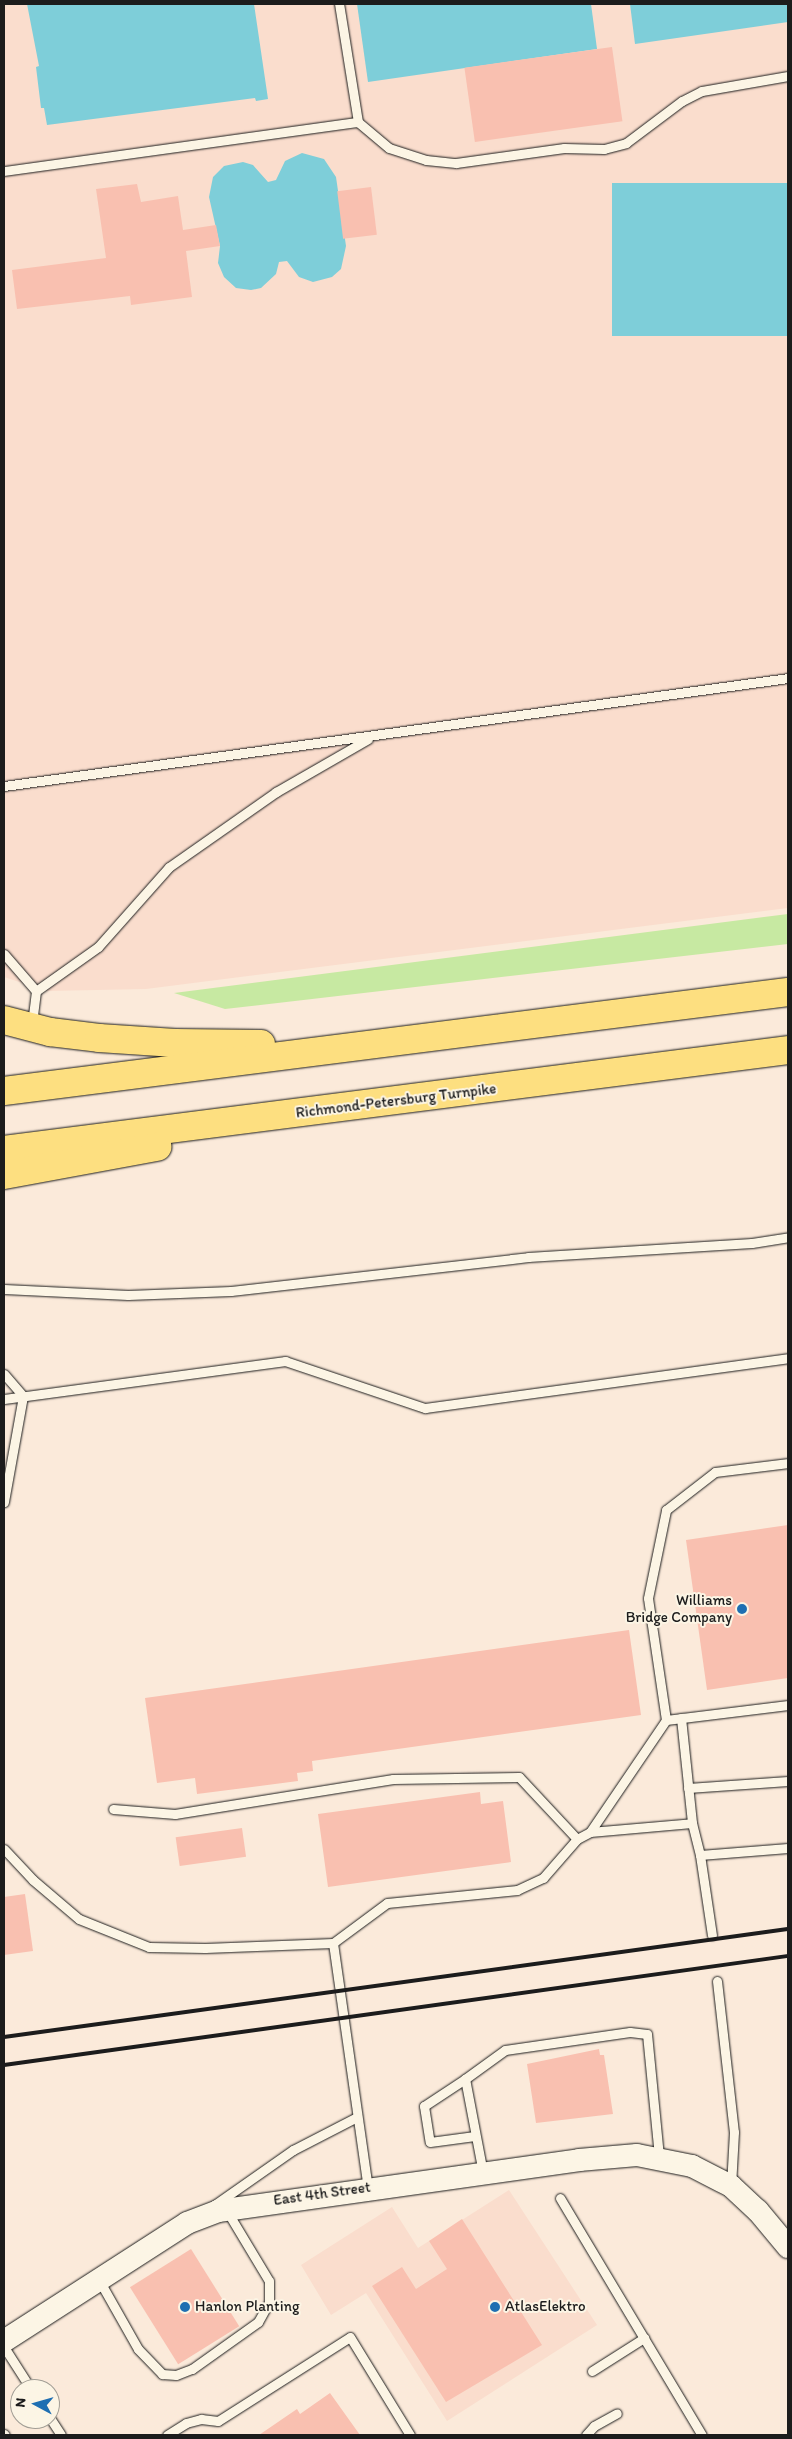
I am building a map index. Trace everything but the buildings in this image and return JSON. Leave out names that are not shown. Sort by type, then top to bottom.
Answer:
[{"type":"highway","points":[[4,1091],[788,992]]},
{"type":"highway","points":[[4,1020],[32,1027],[99,1038],[175,1043],[264,1044],[428,1037]]},
{"type":"highway","name":"Richmond-Petersburg Turnpike","points":[[4,1150],[330,1110],[788,1050]]},
{"type":"highway","points":[[4,1175],[130,1153],[330,1110]]},
{"type":"street","name":"East 4th Street","points":[[4,2340],[201,2216],[226,2209],[599,2157],[667,2159]]},
{"type":"street","points":[[667,2159],[731,2186],[758,2211],[788,2247]]},
{"type":"lane","points":[[339,4],[358,122],[389,148],[426,160],[446,162],[564,148],[604,149],[626,143],[682,101],[702,91],[788,76]]},
{"type":"lane","points":[[4,171],[358,122]]},
{"type":"lane","points":[[4,786],[788,678]]},
{"type":"lane","points":[[36,991],[98,947],[169,867],[276,792],[372,736]]},
{"type":"lane","points":[[4,954],[36,991],[32,1027]]},
{"type":"lane","points":[[4,1290],[128,1295],[231,1291],[528,1257],[752,1243],[788,1237]]},
{"type":"lane","points":[[4,1398],[284,1361],[424,1408],[788,1358]]},
{"type":"lane","points":[[4,1374],[23,1396]]},
{"type":"lane","points":[[4,1502],[23,1396]]},
{"type":"lane","points":[[590,1832],[666,1720],[648,1598],[666,1510],[715,1472],[788,1463]]},
{"type":"lane","points":[[666,1720],[788,1705]]},
{"type":"lane","points":[[681,1718],[692,1823],[700,1855],[712,1936]]},
{"type":"lane","points":[[113,1809],[175,1814],[394,1779],[519,1777],[577,1839]]},
{"type":"lane","points":[[688,1788],[788,1781]]},
{"type":"lane","points":[[4,1849],[33,1880],[79,1919],[149,1947],[333,1943],[386,1903],[518,1890],[543,1878],[577,1839],[590,1832],[692,1823]]},
{"type":"lane","points":[[700,1855],[788,1848]]},
{"type":"lane","points":[[333,1943],[368,2188]]},
{"type":"lane","points":[[717,1981],[734,2132],[731,2186]]},
{"type":"lane","points":[[475,2136],[430,2142],[424,2106],[505,2050],[630,2032],[647,2034],[667,2159]]},
{"type":"lane","points":[[465,2079],[483,2173]]},
{"type":"lane","points":[[201,2216],[244,2182],[293,2150],[357,2117]]},
{"type":"lane","points":[[560,2198],[702,2435]]},
{"type":"lane","points":[[99,2280],[138,2349],[162,2374],[176,2375],[192,2369],[258,2322],[269,2302],[269,2281],[226,2209]]},
{"type":"lane","points":[[167,2435],[186,2423],[201,2419],[218,2421],[350,2337],[410,2435]]},
{"type":"lane","points":[[592,2371],[644,2338]]},
{"type":"lane","points":[[4,2347],[25,2379]]},
{"type":"lane","points":[[586,2435],[594,2426],[617,2413]]},
{"type":"shaded area","points":[[4,4],[788,4],[788,908],[146,989],[47,991],[4,977]]},
{"type":"shaded area","points":[[509,2190],[597,2325],[447,2421],[366,2293],[331,2315],[301,2265],[392,2207],[418,2248]]},
{"type":"green space","points":[[788,914],[788,944],[225,1009],[174,993]]},
{"type":"water","points":[[27,4],[254,4],[268,99],[256,101],[255,98],[47,125],[44,108],[41,108],[36,67],[39,66]]},
{"type":"water","points":[[357,4],[591,4],[597,49],[368,82]]},
{"type":"water","points":[[630,4],[788,4],[788,22],[635,44]]},
{"type":"water","points":[[302,153],[324,159],[336,177],[346,246],[341,269],[332,277],[313,282],[299,277],[287,261],[279,262],[276,274],[261,288],[251,290],[236,288],[224,277],[218,263],[220,246],[209,197],[213,177],[224,166],[243,162],[253,165],[268,182],[276,180],[285,161]]},
{"type":"water","points":[[612,183],[788,183],[788,336],[612,336]]},
{"type":"railway","points":[[4,2037],[788,1929]]},
{"type":"railway","points":[[4,2065],[788,1956]]},
{"type":"place","name":"Williams Bridge Company","points":[[742,1609]]},
{"type":"place","name":"Hanlon Planting","points":[[185,2307]]},
{"type":"place","name":"AtlasElektro","points":[[495,2307]]}]
